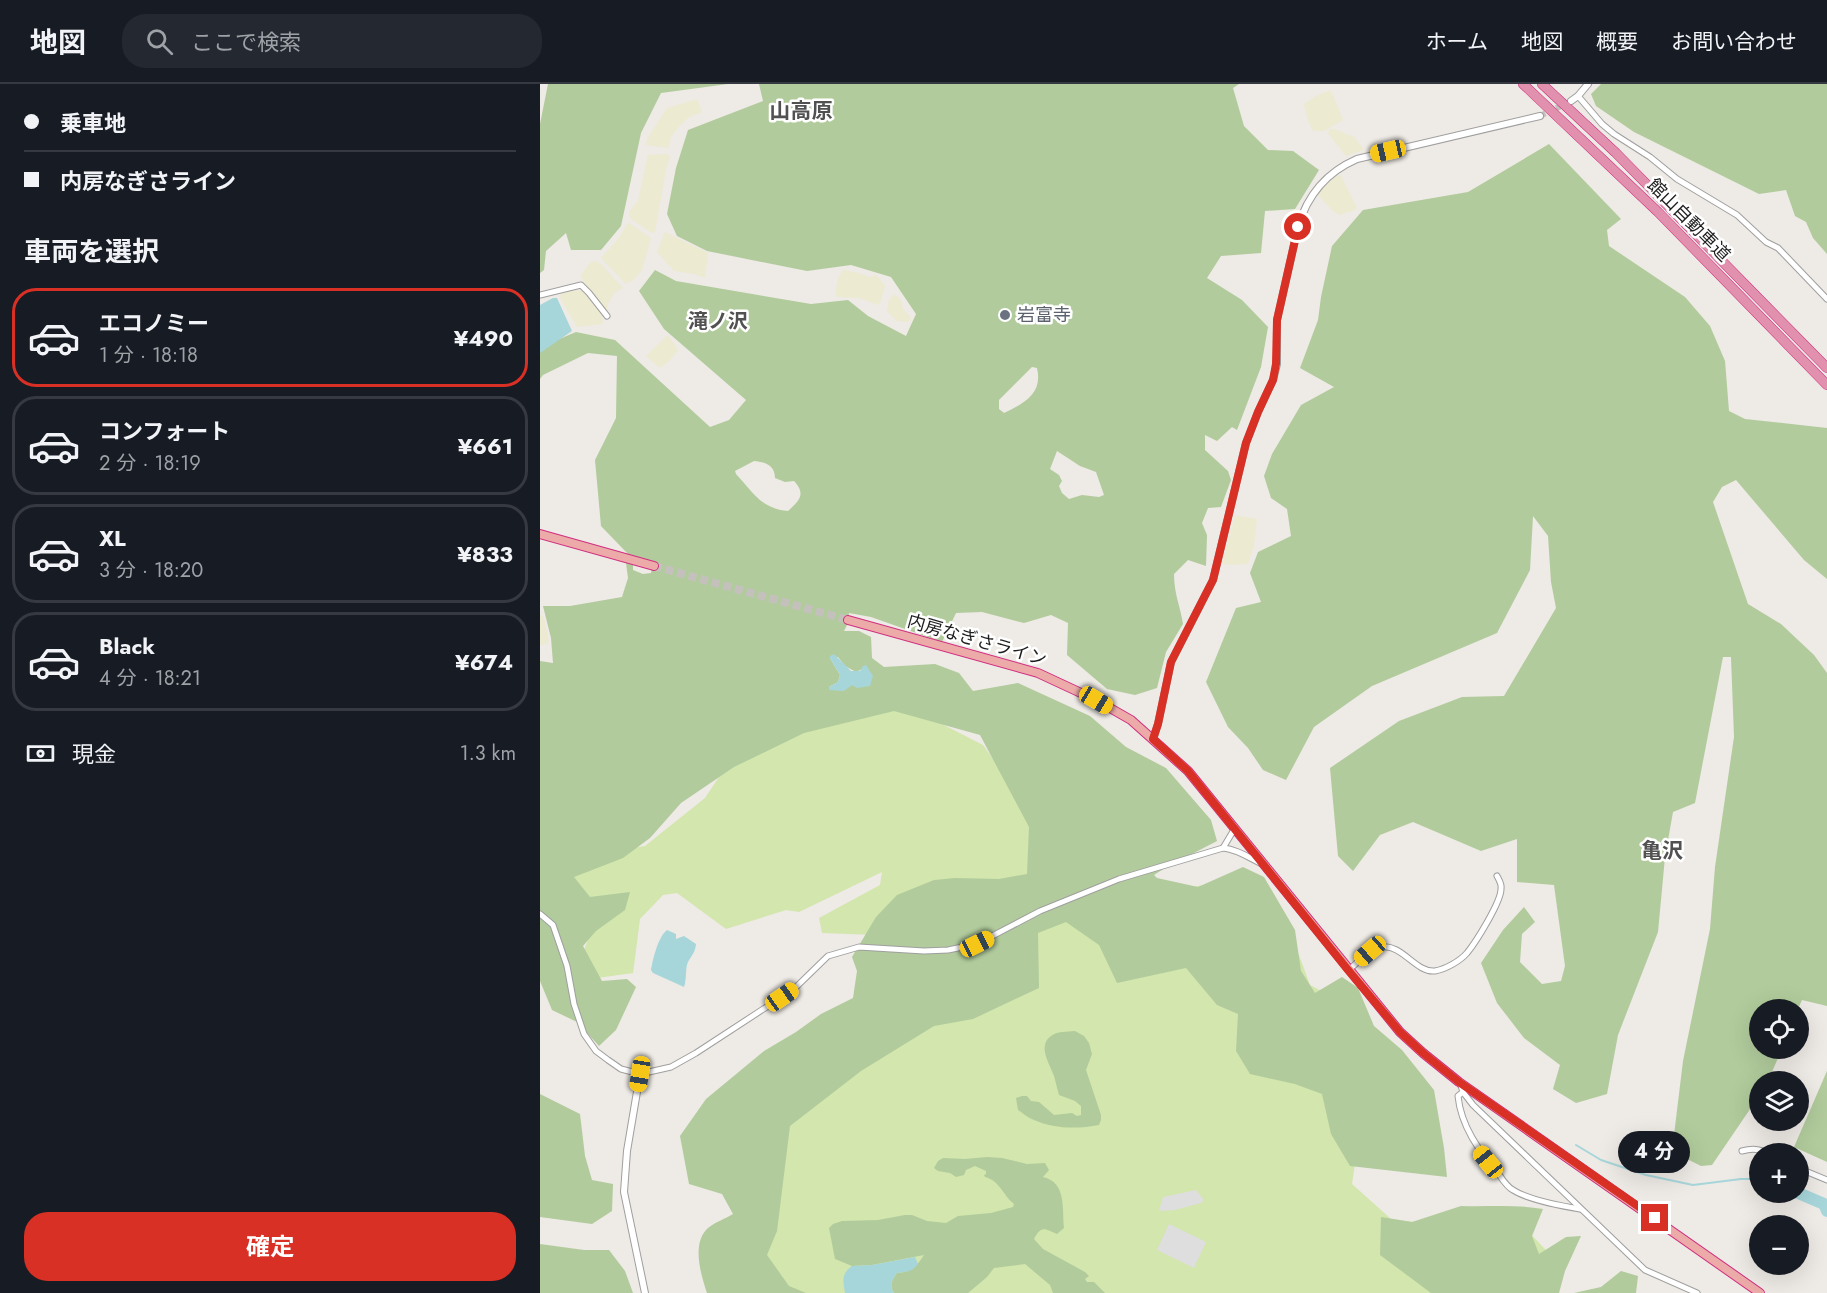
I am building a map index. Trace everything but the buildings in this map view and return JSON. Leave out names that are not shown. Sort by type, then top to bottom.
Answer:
[{"type":"highway","name":"館山自動車道","points":[[1523,84],[1658,212],[1827,385]]},
{"type":"highway","name":"館山自動車道","points":[[1542,84],[1616,153],[1827,368]]},
{"type":"highway","points":[[540,534],[654,566]]},
{"type":"highway","name":"内房なぎさライン","points":[[848,620],[1038,673],[1096,700],[1131,720],[1188,771],[1348,970],[1400,1032],[1423,1053],[1459,1082],[1750,1290],[1760,1293]]},
{"type":"street","points":[[1571,101],[1588,84]]},
{"type":"street","points":[[1578,96],[1602,124],[1614,134],[1650,157],[1677,179],[1737,215],[1766,242],[1778,248],[1827,298]]},
{"type":"street","points":[[1153,739],[1171,662],[1213,580],[1246,443],[1273,380],[1276,364],[1277,320],[1298,227],[1310,198],[1331,173],[1357,159],[1540,116]]},
{"type":"street","points":[[540,295],[581,285],[607,316]]},
{"type":"street","points":[[1222,848],[1235,828]]},
{"type":"street","points":[[540,914],[553,925],[567,966],[574,1004],[584,1034],[596,1051],[608,1060],[621,1069],[640,1074],[671,1067],[696,1053],[794,988],[828,956],[859,947],[924,951],[948,950],[977,944],[1040,911],[1119,879],[1222,848],[1239,852],[1264,865]]},
{"type":"street","points":[[1348,970],[1370,951],[1385,946],[1427,970],[1435,971],[1456,962],[1467,954],[1495,908],[1502,890],[1497,876]]},
{"type":"street","points":[[640,1074],[627,1151],[624,1192],[645,1293]]},
{"type":"street","points":[[1459,1082],[1463,1092],[1489,1121],[1645,1270],[1697,1293]]},
{"type":"street","points":[[1463,1092],[1458,1096],[1459,1107],[1477,1149],[1510,1189],[1558,1205],[1581,1209]]},
{"type":"street","points":[[1742,1151],[1749,1149]]},
{"type":"street","points":[[1809,1173],[1827,1180]]},
{"type":"shaded area","points":[[1331,91],[1343,120],[1324,131],[1313,131],[1304,104]]},
{"type":"shaded area","points":[[697,99],[702,112],[688,118],[680,125],[671,137],[668,148],[646,145],[647,139],[667,108]]},
{"type":"shaded area","points":[[1330,129],[1354,137],[1363,150],[1346,156],[1328,133]]},
{"type":"shaded area","points":[[667,154],[670,156],[655,232],[652,233],[632,220],[629,212],[638,201],[648,155]]},
{"type":"shaded area","points":[[1338,175],[1341,176],[1357,208],[1339,215],[1318,195],[1324,186]]},
{"type":"shaded area","points":[[629,223],[651,238],[642,270],[626,284],[601,258]]},
{"type":"shaded area","points":[[665,232],[708,253],[705,278],[674,271],[657,252]]},
{"type":"shaded area","points":[[596,261],[623,288],[614,293],[607,311],[583,281],[581,275],[591,262]]},
{"type":"shaded area","points":[[845,270],[869,277],[876,275],[885,286],[878,305],[859,298],[837,297],[835,294],[838,279]]},
{"type":"shaded area","points":[[581,290],[602,315],[603,324],[577,327],[559,296],[563,292]]},
{"type":"shaded area","points":[[894,294],[900,298],[903,309],[911,318],[908,322],[897,321],[887,311],[889,300]]},
{"type":"shaded area","points":[[668,335],[678,350],[660,368],[646,356]]},
{"type":"shaded area","points":[[1235,515],[1257,519],[1254,545],[1248,564],[1227,565],[1222,563]]},
{"type":"shaded area","points":[[540,614],[544,618],[549,643],[540,645]]},
{"type":"shaded area","points":[[1196,1190],[1204,1200],[1201,1203],[1175,1210],[1159,1211],[1163,1197]]},
{"type":"shaded area","points":[[1169,1224],[1206,1242],[1194,1268],[1157,1250]]},
{"type":"green space","points":[[548,84],[728,84],[661,93],[641,133],[621,226],[601,250],[571,250],[566,233],[546,251],[544,270],[540,273],[540,124]]},
{"type":"green space","points":[[759,84],[1239,84],[1233,88],[1244,126],[1268,150],[1293,151],[1319,170],[1295,209],[1265,211],[1261,253],[1221,256],[1207,278],[1242,300],[1268,327],[1261,367],[1237,430],[1232,427],[1217,441],[1205,435],[1205,450],[1228,471],[1231,480],[1221,507],[1208,508],[1202,523],[1207,535],[1206,566],[1188,560],[1174,574],[1183,624],[1166,652],[1157,688],[1135,695],[1107,689],[1067,655],[1068,623],[1051,615],[1024,623],[982,612],[956,613],[942,642],[871,617],[849,613],[844,631],[859,631],[871,637],[872,658],[884,667],[935,664],[959,673],[973,691],[1018,683],[1090,716],[1126,747],[1166,768],[1211,820],[1217,841],[1154,875],[1157,878],[1198,887],[1243,867],[1264,877],[1295,930],[1301,971],[1315,993],[1342,977],[1358,988],[1374,1026],[1402,1050],[1434,1090],[1447,1177],[1350,1166],[1331,1134],[1322,1094],[1295,1084],[1250,1074],[1236,1051],[1238,1014],[1217,1005],[1186,968],[1117,983],[1099,945],[1066,922],[1038,933],[1039,988],[973,1019],[934,1026],[861,1071],[790,1126],[777,1231],[767,1255],[789,1286],[806,1293],[707,1293],[699,1259],[700,1242],[708,1228],[733,1214],[722,1194],[689,1184],[680,1136],[706,1099],[764,1051],[821,1014],[853,998],[857,971],[852,957],[876,917],[897,895],[934,880],[999,879],[1027,874],[1029,827],[980,735],[894,711],[804,733],[734,767],[681,803],[650,838],[623,858],[574,877],[590,897],[630,892],[625,910],[596,931],[583,946],[602,981],[627,979],[636,987],[616,1030],[599,1046],[577,1022],[552,1010],[540,981],[540,661],[553,663],[551,638],[543,606],[570,606],[622,597],[628,578],[626,563],[633,564],[633,570],[643,574],[651,573],[653,563],[628,554],[601,526],[595,460],[616,418],[617,356],[588,353],[543,375],[540,379],[540,347],[576,332],[615,340],[710,427],[729,420],[746,400],[664,329],[639,291],[655,270],[676,281],[811,304],[848,300],[868,316],[906,336],[916,314],[891,277],[851,265],[807,271],[707,251],[677,236],[667,214],[676,168],[688,130],[763,101]],"holes":[[[1032,367],[1037,368],[1037,384],[1031,396],[1004,413],[999,409],[999,400]],[[1057,451],[1080,466],[1096,472],[1104,495],[1099,497],[1082,495],[1069,499],[1062,493],[1059,486],[1062,481],[1059,475],[1050,469]],[[754,461],[765,463],[771,467],[775,478],[785,482],[794,481],[800,490],[800,497],[788,511],[771,507],[753,493],[735,471]],[[838,657],[845,666],[856,672],[862,669],[852,685],[831,690],[829,687],[838,682],[840,675],[830,658]]]},
{"type":"green space","points":[[1601,84],[1827,84],[1827,254],[1813,238],[1806,222],[1795,216],[1786,190],[1759,194],[1634,132],[1596,106],[1591,94]]},
{"type":"green space","points":[[1549,144],[1621,219],[1607,230],[1609,246],[1685,297],[1710,326],[1725,361],[1729,411],[1745,419],[1827,428],[1827,579],[1804,560],[1736,480],[1722,487],[1713,502],[1748,604],[1781,624],[1814,655],[1827,673],[1827,1006],[1809,1002],[1809,999],[1749,999],[1749,1059],[1778,1059],[1772,1071],[1749,1071],[1749,1111],[1712,1165],[1701,1166],[1681,1156],[1674,1135],[1683,1061],[1710,929],[1715,867],[1734,737],[1731,657],[1723,657],[1695,803],[1673,812],[1665,857],[1658,932],[1618,1035],[1607,1094],[1576,1103],[1553,1089],[1560,1065],[1524,1038],[1497,1003],[1481,963],[1503,930],[1524,907],[1535,922],[1522,934],[1520,962],[1542,984],[1561,981],[1565,966],[1554,885],[1517,882],[1517,839],[1481,851],[1413,822],[1380,835],[1353,871],[1338,856],[1330,768],[1399,721],[1462,697],[1504,696],[1556,608],[1551,582],[1548,536],[1533,516],[1530,570],[1497,633],[1372,686],[1314,727],[1286,780],[1263,770],[1248,748],[1228,727],[1206,682],[1236,608],[1261,602],[1250,573],[1258,552],[1291,536],[1287,509],[1271,498],[1264,476],[1272,454],[1301,405],[1334,387],[1300,368],[1318,320],[1332,246],[1363,210],[1468,192]]},
{"type":"green space","points":[[887,707],[934,720],[983,745],[1037,820],[1111,903],[1244,877],[1299,955],[1310,985],[1370,1017],[1362,1068],[1361,1124],[1352,1184],[1391,1219],[1472,1230],[1526,1229],[1560,1265],[1547,1293],[756,1293],[748,1200],[725,1136],[873,981],[875,935],[822,933],[819,918],[880,885],[882,872],[799,912],[786,910],[726,929],[677,893],[663,895],[640,919],[633,973],[597,978],[583,953],[594,924],[559,860],[645,846],[705,798],[719,777],[767,742]]},
{"type":"green space","points":[[1075,1031],[1084,1036],[1092,1054],[1086,1070],[1101,1115],[1099,1125],[1066,1127],[1032,1119],[1018,1110],[1016,1098],[1027,1096],[1031,1101],[1039,1102],[1054,1115],[1072,1113],[1077,1116],[1081,1115],[1081,1106],[1059,1095],[1045,1050],[1047,1040],[1053,1034]]},
{"type":"green space","points":[[1827,1071],[1827,1162],[1809,1154],[1809,1143],[1796,1143],[1801,1131],[1809,1131],[1809,1112]]},
{"type":"green space","points":[[540,1094],[580,1114],[585,1156],[592,1180],[613,1184],[612,1211],[592,1224],[540,1217]]},
{"type":"green space","points":[[987,1157],[1027,1164],[1045,1163],[1049,1170],[1043,1177],[1051,1180],[1060,1191],[1064,1228],[1057,1234],[1047,1230],[1039,1231],[1034,1239],[1043,1249],[1085,1272],[1089,1276],[1085,1279],[1087,1282],[1094,1282],[1105,1293],[1053,1293],[1050,1285],[1025,1264],[994,1268],[968,1293],[894,1293],[892,1283],[897,1273],[913,1268],[924,1255],[872,1265],[852,1266],[835,1259],[829,1228],[842,1221],[878,1220],[912,1215],[927,1221],[946,1223],[958,1216],[991,1213],[1013,1207],[1014,1204],[998,1185],[985,1177],[986,1171],[975,1166],[966,1170],[964,1175],[956,1177],[934,1168],[943,1158]]},
{"type":"green space","points":[[1461,1206],[1513,1206],[1543,1209],[1532,1236],[1539,1254],[1566,1237],[1581,1236],[1565,1271],[1559,1293],[1431,1293],[1380,1255],[1381,1217],[1412,1222]]},
{"type":"green space","points":[[540,1244],[584,1250],[609,1250],[625,1271],[633,1293],[540,1293]]},
{"type":"green space","points":[[1621,1271],[1638,1276],[1636,1293],[1574,1293],[1601,1287]]},
{"type":"water","points":[[557,298],[572,331],[540,353],[540,305]]},
{"type":"water","points":[[834,654],[851,671],[860,671],[866,665],[873,676],[870,686],[857,688],[852,685],[844,691],[829,690],[829,687],[838,682],[840,675],[830,658]]},
{"type":"water","points":[[667,930],[676,934],[676,939],[684,936],[696,944],[687,964],[684,987],[651,970],[659,943]]},
{"type":"water","points":[[915,1257],[918,1264],[916,1267],[897,1273],[894,1278],[891,1285],[894,1293],[845,1293],[844,1278],[852,1266],[872,1265]]},
{"type":"waterway","points":[[1576,1145],[1601,1160],[1646,1175],[1693,1185],[1749,1179]]},
{"type":"waterway","points":[[1809,1198],[1824,1204],[1827,1211]]},
{"type":"tunnel","points":[[1540,116],[1567,103]]},
{"type":"tunnel","points":[[654,566],[848,620]]},
{"type":"place","name":"岩富寺","points":[[1005,315]]},
{"type":"district","name":"山高原","points":[[801,111]]},
{"type":"district","name":"滝ノ沢","points":[[718,321]]},
{"type":"district","name":"亀沢","points":[[1662,851]]},
{"type":"route","points":[[1298,227],[1277,320],[1276,364],[1273,380],[1246,443],[1213,580],[1171,662],[1153,739],[1188,771],[1400,1032],[1459,1082],[1655,1218]]}]
